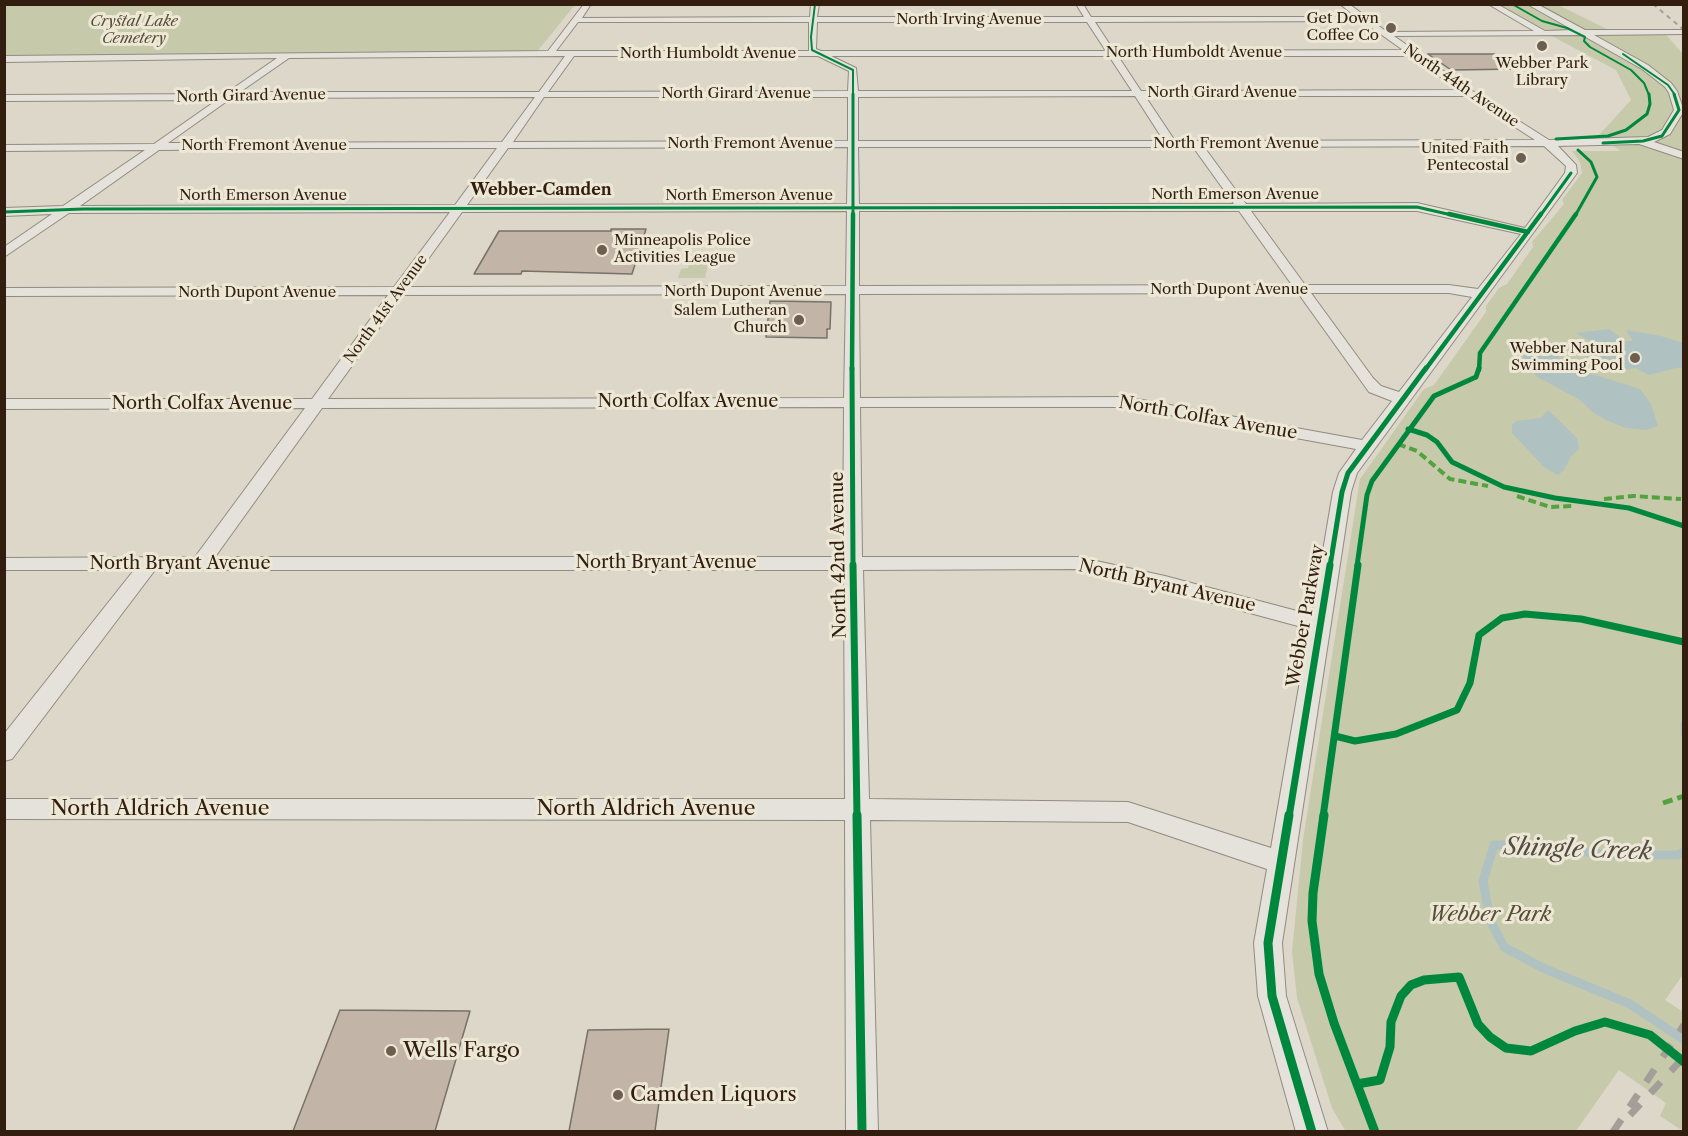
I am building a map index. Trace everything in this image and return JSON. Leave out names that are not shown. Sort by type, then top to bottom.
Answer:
[{"type":"street","points":[[550,54],[588,4]]},
{"type":"street","points":[[815,4],[811,46],[818,53],[844,63],[853,70]]},
{"type":"street","points":[[1079,4],[1171,143]]},
{"type":"street","name":"North 44th Avenue","points":[[1342,4],[1469,93],[1548,144],[1566,158],[1571,165],[1571,173]]},
{"type":"street","points":[[1491,4],[1543,33]]},
{"type":"street","points":[[1530,4],[1645,67],[1668,85],[1674,93],[1679,110],[1662,136],[1638,139]]},
{"type":"street","name":"North Irving Avenue","points":[[576,21],[1362,19]]},
{"type":"street","points":[[1384,34],[1683,32]]},
{"type":"street","name":"North 42nd Avenue","points":[[857,53],[857,65],[853,70],[852,550],[862,1131]]},
{"type":"street","name":"North Humboldt Avenue","points":[[4,59],[550,54],[1411,53]]},
{"type":"street","name":"North 41st Avenue","points":[[200,564],[571,54]]},
{"type":"street","points":[[4,253],[286,56]]},
{"type":"street","points":[[4,66],[19,59]]},
{"type":"street","name":"North Girard Avenue","points":[[4,98],[227,97],[242,95],[1469,93]]},
{"type":"street","points":[[1638,139],[1683,156]]},
{"type":"street","name":"North Fremont Avenue","points":[[4,148],[1171,143],[1197,145],[1548,144],[1603,143],[1638,139]]},
{"type":"street","points":[[1197,145],[1368,381],[1375,389],[1402,399]]},
{"type":"street","name":"Webber Parkway","points":[[1312,1131],[1272,996],[1268,943],[1342,492],[1348,473],[1367,446],[1571,173]]},
{"type":"street","name":"North Emerson Avenue","points":[[4,212],[458,208],[1417,207],[1528,232]]},
{"type":"street","name":"North Dupont Avenue","points":[[4,292],[397,293],[1449,289],[1480,294]]},
{"type":"street","name":"North Colfax Avenue","points":[[4,404],[1126,402],[1367,446]]},
{"type":"street","name":"North Bryant Avenue","points":[[4,564],[1078,563],[1165,583],[1319,624]]},
{"type":"street","points":[[4,752],[149,564]]},
{"type":"street","name":"North Aldrich Avenue","points":[[4,809],[785,809],[1128,812],[1280,862]]},
{"type":"green space","name":"Crystal Lake Cemetery","points":[[4,5],[575,5],[536,53],[5,57]]},
{"type":"green space","name":"Webber Park","points":[[1493,5],[1558,5],[1611,31],[1663,31],[1683,54],[1684,973],[1665,1000],[1683,1012],[1683,1131],[1660,1116],[1666,1103],[1619,1070],[1576,1131],[1346,1132],[1332,1108],[1297,998],[1292,952],[1303,840],[1360,479],[1424,389],[1434,385],[1486,312],[1486,306],[1499,288],[1507,284],[1533,247],[1532,242],[1564,204],[1562,200],[1582,173],[1580,162],[1572,151],[1621,151],[1598,136],[1631,100],[1616,70]]},
{"type":"green space","points":[[690,260],[709,260],[705,278],[678,278],[681,269],[688,268]]},
{"type":"shaded area","name":"Webber Natural Swimming Pool","points":[[1609,329],[1625,341],[1633,341],[1626,330],[1661,336],[1683,343],[1683,368],[1649,375],[1635,368],[1612,372],[1570,347],[1589,343],[1597,347],[1599,346],[1576,333]]},
{"type":"shaded area","points":[[1531,344],[1544,345],[1564,361],[1586,372],[1640,389],[1651,404],[1658,426],[1646,430],[1626,428],[1608,421],[1594,413],[1580,400],[1536,376],[1523,357],[1522,348]]},
{"type":"shaded area","points":[[1548,410],[1577,438],[1579,449],[1571,456],[1564,470],[1558,475],[1545,468],[1512,433],[1512,425],[1516,421],[1541,418]]},
{"type":"building","points":[[1428,54],[1494,54],[1519,69],[1451,70]]},
{"type":"building","name":"Minneapolis Police Activities League","points":[[611,229],[646,229],[632,274],[522,271],[521,274],[474,274],[499,231],[611,231]]},
{"type":"building","name":"Salem Lutheran Church","points":[[770,301],[831,302],[830,329],[827,329],[827,338],[766,337]]},
{"type":"building","name":"Wells Fargo","points":[[340,1010],[470,1011],[435,1131],[293,1131]]},
{"type":"building","name":"Camden Liquors","points":[[669,1029],[655,1131],[569,1131],[588,1030]]},
{"type":"waterway","name":"Shingle Creek","points":[[1684,724],[1684,733]]},
{"type":"waterway","name":"Shingle Creek","points":[[1684,852],[1678,855],[1607,855],[1539,845],[1494,845],[1483,881],[1490,920],[1504,947],[1543,968],[1630,1004],[1684,1040]]},
{"type":"railway","points":[[1653,4],[1684,30]]},
{"type":"railway","points":[[1613,1132],[1684,1025]]},
{"type":"railway","points":[[1630,1115],[1684,1057]]},
{"type":"marked path","points":[[1398,444],[1417,451],[1450,479],[1488,486]]},
{"type":"marked path","points":[[1517,496],[1550,507],[1572,506]]},
{"type":"marked path","points":[[1604,499],[1634,496],[1681,499]]},
{"type":"marked path","points":[[1663,803],[1684,796]]},
{"type":"cycle path","points":[[815,4],[811,37],[812,50],[853,70],[852,550],[862,1132]]},
{"type":"cycle path","points":[[1512,4],[1542,21],[1567,28],[1585,37],[1584,41],[1590,47],[1631,70],[1644,83],[1649,94],[1650,104],[1647,114],[1626,130],[1608,136],[1556,139]]},
{"type":"cycle path","points":[[1603,143],[1643,141],[1662,136],[1679,110],[1674,93],[1668,85],[1623,54]]},
{"type":"cycle path","points":[[1375,1132],[1334,1023],[1319,974],[1312,921],[1313,893],[1367,495],[1372,481],[1434,396],[1449,391],[1476,377],[1479,373],[1480,353],[1585,201],[1597,177],[1591,162],[1578,150]]},
{"type":"cycle path","points":[[1312,1132],[1272,996],[1268,943],[1342,492],[1348,473],[1359,456],[1571,173]]},
{"type":"cycle path","points":[[4,212],[83,209],[1417,207],[1528,232]]},
{"type":"cycle path","points":[[1408,429],[1427,435],[1437,442],[1452,462],[1504,487],[1555,498],[1629,508],[1684,526]]},
{"type":"cycle path","points":[[1335,736],[1355,741],[1396,734],[1457,710],[1470,683],[1479,635],[1502,618],[1525,614],[1581,619],[1684,642]]},
{"type":"cycle path","points":[[1357,1084],[1380,1080],[1390,1047],[1391,1022],[1401,996],[1411,985],[1424,980],[1459,977],[1478,1024],[1490,1037],[1506,1048],[1531,1051],[1575,1031],[1605,1022],[1650,1035],[1684,1062]]},
{"type":"place","name":"Get Down Coffee Co","points":[[1391,28]]},
{"type":"place","name":"Webber Park Library","points":[[1542,46]]},
{"type":"place","name":"United Faith Pentecostal","points":[[1521,158]]},
{"type":"place","name":"Minneapolis Police Activities League","points":[[602,250]]},
{"type":"place","name":"Salem Lutheran Church","points":[[799,320]]},
{"type":"place","name":"Webber Natural Swimming Pool","points":[[1635,358]]},
{"type":"place","name":"Wells Fargo","points":[[391,1051]]},
{"type":"place","name":"Camden Liquors","points":[[618,1095]]},
{"type":"district","name":"Webber-Camden","points":[[541,190]]}]
